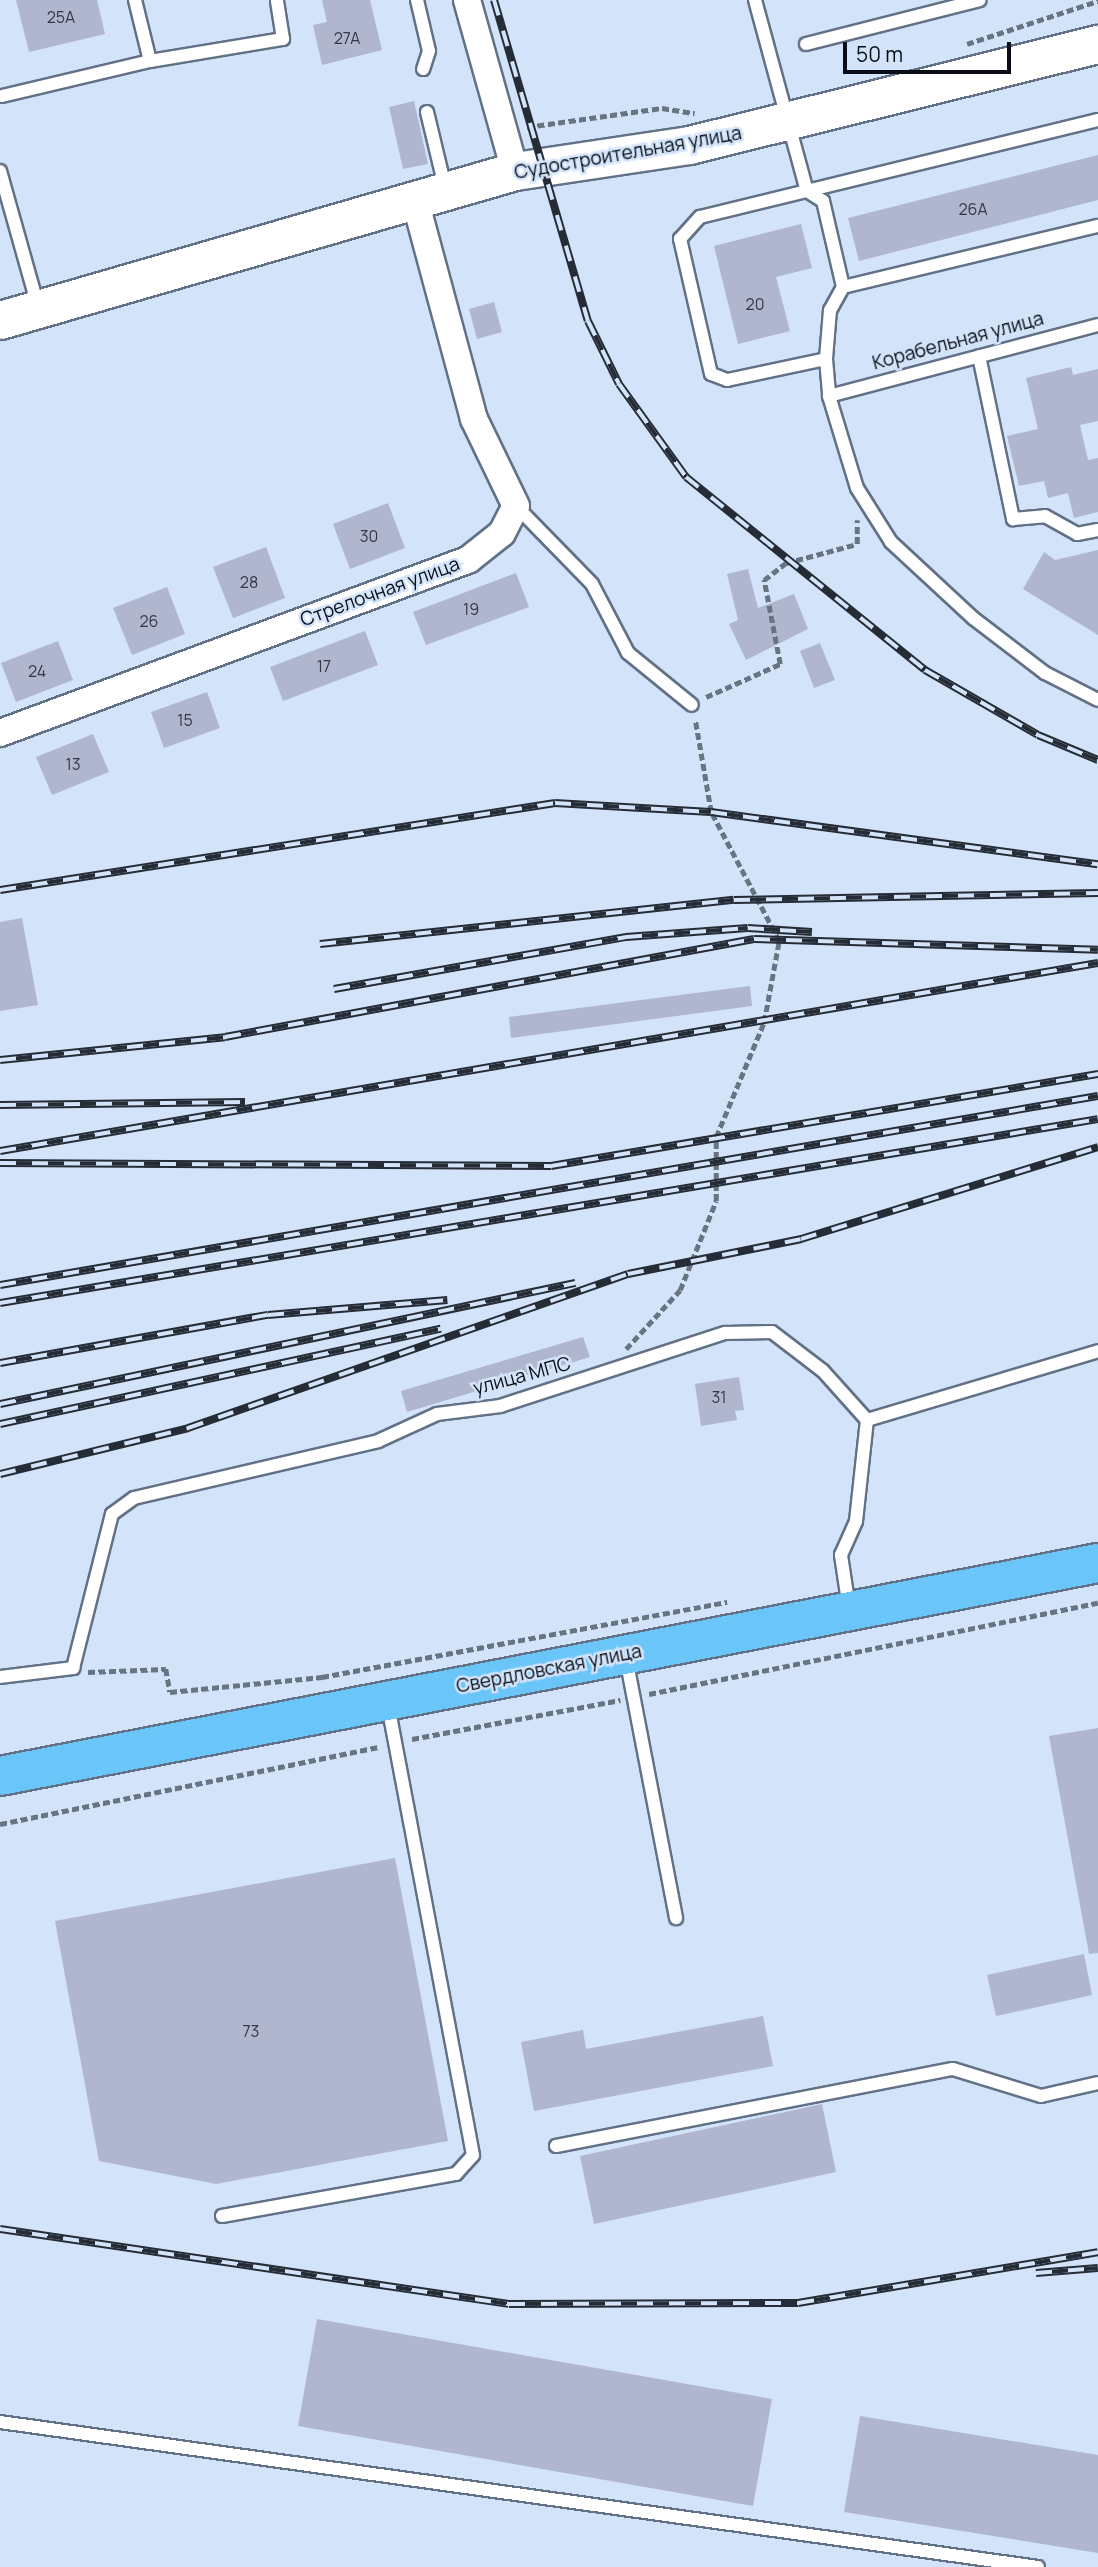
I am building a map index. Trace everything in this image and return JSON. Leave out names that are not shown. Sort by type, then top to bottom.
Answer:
[{"type":"highway","name":"Свердловская улица","points":[[0,1776],[1098,1563]]},
{"type":"main road","name":"Судостроительная улица","points":[[0,320],[515,171],[787,123],[1098,44]]},
{"type":"street","points":[[467,0],[515,171]]},
{"type":"street","points":[[431,197],[474,419],[516,506]]},
{"type":"street","name":"Стрелочная улица","points":[[0,733],[468,559],[502,533],[516,506]]},
{"type":"lane","points":[[135,0],[150,61]]},
{"type":"lane","points":[[1,94],[150,61],[283,39],[277,0]]},
{"type":"lane","points":[[417,0],[429,51],[423,69]]},
{"type":"lane","points":[[755,0],[807,191],[823,201],[843,287],[830,310],[826,359],[829,396],[858,488],[891,542],[974,618],[1045,673],[1098,700]]},
{"type":"lane","points":[[806,44],[980,0]]},
{"type":"lane","points":[[427,112],[431,197]]},
{"type":"lane","points":[[826,359],[727,380],[711,374],[680,239],[700,217],[1098,120]]},
{"type":"lane","points":[[0,171],[39,309]]},
{"type":"lane","points":[[843,287],[1098,226]]},
{"type":"lane","name":"Корабельная улица","points":[[829,396],[1098,325]]},
{"type":"lane","points":[[979,356],[1013,519],[1045,516],[1077,534],[1098,530]]},
{"type":"lane","points":[[516,506],[592,584],[628,653],[692,705]]},
{"type":"lane","name":"улица МПС","points":[[74,1668],[112,1514],[134,1498],[378,1441],[437,1414],[500,1406],[725,1333],[772,1332],[823,1371],[867,1420]]},
{"type":"lane","points":[[850,1612],[841,1555],[856,1521],[867,1420],[1098,1351]]},
{"type":"lane","points":[[625,1654],[676,1918]]},
{"type":"lane","points":[[0,1677],[74,1668]]},
{"type":"lane","points":[[222,2217],[456,2174],[473,2155],[388,1700]]},
{"type":"lane","points":[[556,2146],[953,2069],[1041,2096],[1098,2083]]},
{"type":"lane","points":[[0,2422],[1038,2567]]},
{"type":"path","points":[[612,1370],[633,1338],[680,1290],[716,1200],[716,1137],[764,1022],[779,941],[711,812],[692,705],[780,664],[764,580],[786,563],[857,544],[858,488]]},
{"type":"path","points":[[74,1668],[105,1675],[166,1669],[170,1692],[322,1677],[736,1601]]},
{"type":"path","points":[[412,1740],[1098,1603]]},
{"type":"path","points":[[337,1746],[339,1754]]},
{"type":"path","points":[[0,1824],[377,1747]]},
{"type":"building","points":[[16,0],[97,0],[105,34],[29,52]]},
{"type":"building","points":[[322,0],[370,0],[382,50],[322,65],[313,25],[327,22]]},
{"type":"building","points":[[414,101],[428,164],[403,169],[389,107]]},
{"type":"building","points":[[1098,155],[1098,200],[859,261],[848,218]]},
{"type":"building","points":[[801,224],[812,268],[776,277],[790,331],[738,344],[714,246]]},
{"type":"building","points":[[494,302],[502,332],[477,339],[469,309]]},
{"type":"building","points":[[1071,367],[1073,375],[1098,369],[1098,421],[1080,425],[1088,460],[1098,458],[1098,512],[1074,518],[1068,493],[1048,498],[1044,481],[1019,486],[1007,436],[1038,429],[1026,378]]},
{"type":"building","points":[[388,503],[405,548],[350,569],[333,524]]},
{"type":"building","points":[[266,547],[285,598],[233,618],[213,567]]},
{"type":"building","points":[[1098,550],[1098,635],[1023,589],[1044,552],[1055,560]]},
{"type":"building","points":[[748,569],[758,608],[794,594],[808,629],[746,660],[729,624],[738,620],[727,574]]},
{"type":"building","points":[[516,573],[529,607],[426,645],[413,612]]},
{"type":"building","points":[[167,587],[185,634],[132,655],[113,608]]},
{"type":"building","points":[[365,631],[378,665],[283,701],[270,667]]},
{"type":"building","points":[[58,641],[73,680],[16,702],[1,663]]},
{"type":"building","points":[[820,643],[835,680],[814,688],[800,651]]},
{"type":"building","points":[[207,692],[220,728],[164,748],[151,712]]},
{"type":"building","points":[[93,734],[109,772],[52,795],[36,757]]},
{"type":"building","points":[[22,918],[38,1005],[0,1011],[0,922]]},
{"type":"building","points":[[750,986],[752,1006],[511,1038],[509,1017]]},
{"type":"building","points":[[583,1337],[590,1357],[407,1412],[401,1391]]},
{"type":"building","points":[[739,1377],[744,1410],[735,1411],[737,1420],[701,1426],[695,1384]]},
{"type":"building","points":[[1098,1728],[1098,1953],[1089,1954],[1049,1736]]},
{"type":"building","points":[[395,1858],[448,2141],[216,2184],[99,2161],[55,1921]]},
{"type":"building","points":[[1084,1954],[1092,1995],[996,2016],[987,1975]]},
{"type":"building","points":[[763,2016],[773,2066],[534,2111],[521,2042],[583,2030],[586,2049]]},
{"type":"building","points":[[822,2104],[836,2172],[594,2224],[580,2156]]},
{"type":"building","points":[[317,2319],[772,2399],[753,2506],[298,2426]]},
{"type":"building","points":[[860,2416],[1098,2455],[1098,2553],[844,2512]]},
{"type":"railway","points":[[494,0],[588,321],[619,384],[686,477],[925,670],[1038,735],[1098,760]]},
{"type":"railway","points":[[0,890],[555,803],[711,812],[1098,864]]},
{"type":"railway","points":[[320,944],[734,900],[1098,893]]},
{"type":"railway","points":[[334,989],[626,937],[748,928],[812,932]]},
{"type":"railway","points":[[0,1060],[225,1037],[754,939],[1098,950]]},
{"type":"railway","points":[[0,1151],[1098,963]]},
{"type":"railway","points":[[0,1163],[551,1166],[1098,1074]]},
{"type":"railway","points":[[0,1285],[1098,1096]]},
{"type":"railway","points":[[0,1105],[245,1102]]},
{"type":"railway","points":[[0,1303],[1098,1119]]},
{"type":"railway","points":[[0,1474],[188,1428],[628,1274],[801,1239],[1098,1147]]},
{"type":"railway","points":[[0,1404],[575,1283]]},
{"type":"railway","points":[[0,1363],[268,1315],[447,1300]]},
{"type":"railway","points":[[0,1424],[441,1329]]},
{"type":"railway","points":[[0,2229],[509,2304],[798,2303],[1098,2252]]},
{"type":"railway","points":[[1036,2273],[1098,2268]]}]
